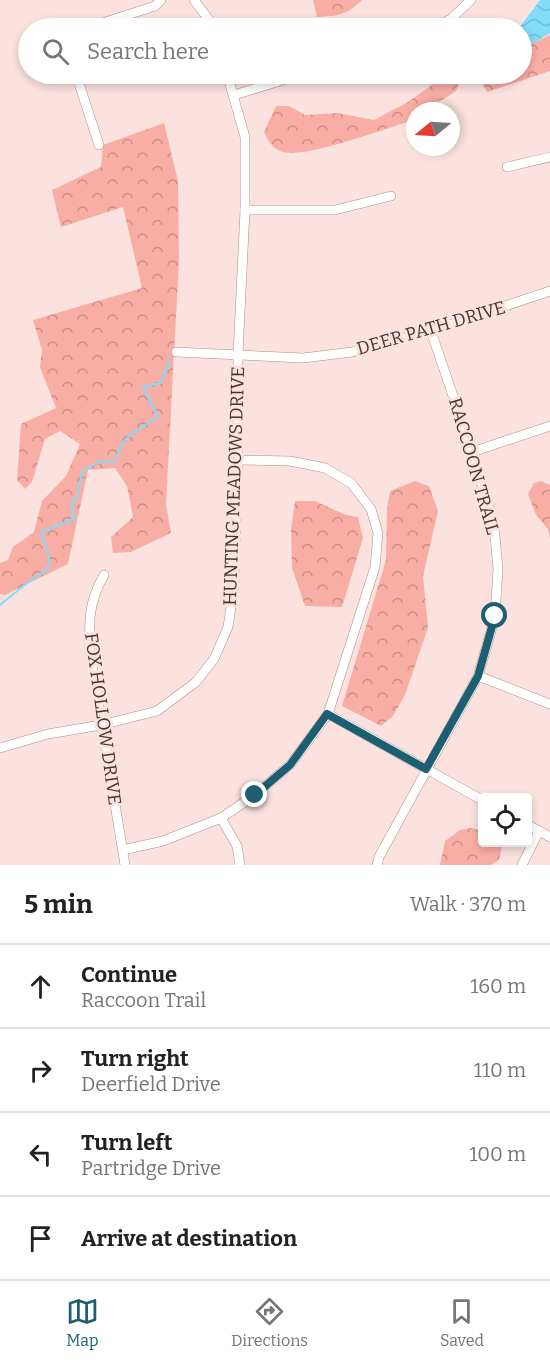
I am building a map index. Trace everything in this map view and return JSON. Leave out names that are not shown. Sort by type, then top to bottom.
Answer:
[{"type":"street","points":[[117,18],[154,6],[161,0]]},
{"type":"street","points":[[194,0],[208,18]]},
{"type":"street","points":[[452,18],[468,1]]},
{"type":"street","points":[[79,84],[99,145]]},
{"type":"street","name":"HUNTING MEADOWS DRIVE","points":[[0,748],[48,734],[132,719],[157,711],[196,682],[214,659],[228,627],[234,586],[238,460],[238,354],[245,210],[245,137],[230,84]]},
{"type":"street","points":[[234,95],[270,84]]},
{"type":"street","points":[[507,167],[550,158]]},
{"type":"street","points":[[245,210],[335,210],[391,196]]},
{"type":"street","name":"DEER PATH DRIVE","points":[[176,352],[303,357],[352,352],[431,332],[550,291]]},
{"type":"street","name":"RACCOON TRAIL","points":[[378,865],[379,857],[478,676],[495,616],[498,568],[494,525],[431,332]]},
{"type":"street","points":[[472,452],[550,426]]},
{"type":"street","points":[[123,850],[163,841],[221,818],[255,795],[290,765],[327,714],[375,567],[378,533],[371,509],[351,483],[325,468],[290,461],[238,460]]},
{"type":"street","name":"FOX HOLLOW DRIVE","points":[[104,575],[94,592],[89,620],[90,653],[125,865]]},
{"type":"street","points":[[478,676],[550,704]]},
{"type":"street","points":[[327,714],[478,797]]},
{"type":"street","points":[[221,818],[237,846],[240,865]]},
{"type":"street","points":[[532,827],[550,837]]},
{"type":"street","points":[[522,865],[538,831]]},
{"type":"green space","points":[[313,0],[362,0],[341,14],[317,17]]},
{"type":"green space","points":[[550,35],[550,71],[532,77],[532,43]]},
{"type":"green space","points":[[433,84],[459,84],[456,91],[436,102],[408,102]]},
{"type":"green space","points":[[483,84],[511,84],[487,92]]},
{"type":"green space","points":[[406,103],[406,123],[343,143],[304,152],[288,153],[278,150],[264,132],[276,106],[289,106],[305,115],[337,113],[374,120]]},
{"type":"green space","points":[[164,123],[178,181],[179,261],[166,504],[171,533],[131,552],[113,553],[111,537],[133,517],[127,486],[115,468],[88,470],[68,564],[5,595],[0,594],[0,563],[8,560],[13,547],[34,532],[42,501],[66,476],[80,444],[60,431],[45,439],[32,482],[25,489],[17,480],[21,424],[56,408],[40,367],[42,350],[33,320],[142,288],[123,207],[61,227],[52,190],[101,167],[103,145]]},
{"type":"green space","points":[[415,481],[429,486],[438,511],[423,576],[428,628],[405,695],[393,716],[381,726],[342,706],[386,560],[387,508],[390,491]]},
{"type":"green space","points":[[541,481],[550,485],[550,540],[548,529],[536,515],[528,494],[534,483]]},
{"type":"green space","points":[[295,501],[315,501],[346,515],[358,517],[363,538],[342,607],[305,606],[292,568],[291,529]]},
{"type":"green space","points":[[471,828],[478,830],[478,847],[502,847],[499,860],[491,865],[440,865],[445,841],[460,830]]},
{"type":"water","points":[[540,0],[550,0],[550,33],[532,44],[532,18],[526,18]]},
{"type":"waterway","points":[[0,605],[48,569],[49,557],[41,532],[74,519],[71,503],[77,497],[82,472],[96,463],[112,462],[117,459],[121,445],[126,439],[158,417],[143,387],[160,383],[170,361]]},
{"type":"route","points":[[255,795],[290,765],[327,714],[426,769],[478,676],[495,616]]}]
